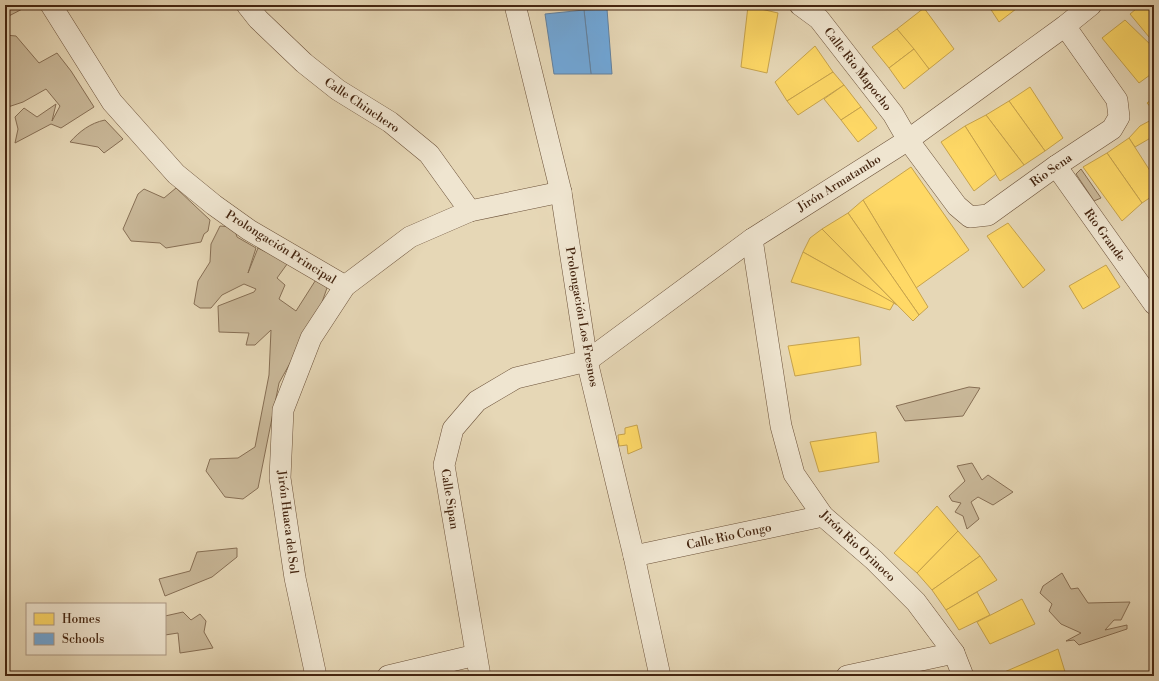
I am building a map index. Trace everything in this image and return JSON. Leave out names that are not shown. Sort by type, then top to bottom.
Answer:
[{"type":"street","name":"Prolongación Principal","points":[[51,5],[112,102],[176,174],[214,205],[249,230],[345,286]]},
{"type":"street","name":"Calle Chinchero","points":[[247,5],[258,19],[304,64],[338,90],[390,122],[429,154],[470,211]]},
{"type":"street","name":"Prolongación Los Fresnos","points":[[515,5],[561,192],[587,361],[634,556],[660,676]]},
{"type":"street","name":"Calle Rio Mapocho","points":[[800,5],[820,19],[893,114],[908,140]]},
{"type":"street","name":"Jirón Armatambo","points":[[587,361],[752,239],[908,140],[1065,26],[1091,5]]},
{"type":"street","name":"Rio Sena","points":[[908,140],[957,206],[970,217],[988,215],[1056,166],[1112,129],[1118,117],[1117,100],[1065,26]]},
{"type":"street","name":"Rio Grande","points":[[1056,166],[1154,304]]},
{"type":"street","name":"Jirón Huaca del Sol","points":[[316,676],[295,578],[280,478],[282,410],[311,338],[345,286],[410,237],[470,211],[561,192]]},
{"type":"street","name":"Jirón Rio Orinoco","points":[[752,239],[781,426],[794,474],[823,516],[874,560],[916,602],[954,653],[963,676]]},
{"type":"street","name":"Calle Sipan","points":[[480,676],[444,466],[453,429],[477,401],[516,378],[587,361]]},
{"type":"street","name":"Calle Rio Congo","points":[[634,556],[823,516]]},
{"type":"street","points":[[847,676],[954,653]]},
{"type":"street","points":[[388,676],[476,655]]},
{"type":"shaded area","points":[[5,5],[30,5],[5,18]]},
{"type":"shaded area","points":[[5,35],[16,36],[39,63],[57,53],[71,71],[94,107],[61,128],[51,124],[15,143],[18,129],[15,117],[24,108],[37,117],[56,104],[52,121],[60,106],[46,89],[23,102],[5,108]]},
{"type":"shaded area","points":[[105,120],[123,139],[104,153],[98,147],[70,142],[85,128],[94,123]]},
{"type":"shaded area","points":[[1081,169],[1101,198],[1094,201],[1076,174]]},
{"type":"shaded area","points":[[176,188],[210,220],[208,231],[204,234],[201,242],[166,248],[160,243],[131,241],[123,229],[138,194],[144,189],[164,198]]},
{"type":"shaded area","points":[[220,226],[234,227],[237,237],[256,248],[248,273],[258,248],[275,256],[290,260],[277,278],[285,285],[279,299],[296,311],[317,278],[328,285],[319,311],[279,383],[258,488],[243,499],[225,497],[206,471],[210,459],[238,458],[255,447],[269,375],[271,330],[255,345],[246,345],[249,333],[219,332],[218,306],[254,292],[256,289],[244,284],[222,295],[211,308],[200,308],[194,304],[198,281],[210,262],[211,244]]},
{"type":"shaded area","points":[[969,387],[980,388],[963,416],[905,421],[896,406]]},
{"type":"shaded area","points":[[972,463],[982,480],[988,475],[1013,492],[993,505],[978,497],[971,502],[979,519],[967,529],[963,516],[955,512],[961,503],[952,501],[949,496],[965,481],[957,466]]},
{"type":"shaded area","points":[[237,548],[237,557],[212,577],[165,596],[159,579],[190,571],[197,552]]},
{"type":"shaded area","points":[[1062,573],[1071,589],[1078,588],[1088,603],[1130,602],[1121,620],[1114,620],[1105,630],[1127,625],[1127,629],[1079,645],[1074,640],[1066,641],[1081,633],[1061,624],[1049,611],[1052,604],[1040,593],[1043,586]]},
{"type":"shaded area","points":[[183,612],[191,620],[200,614],[206,621],[204,632],[213,648],[180,653],[178,633],[166,635],[166,616]]},
{"type":"building: Homes","points":[[988,5],[1013,5],[1016,9],[999,22]]},
{"type":"building: Homes","points":[[1141,5],[1154,5],[1154,43],[1130,14]]},
{"type":"building: Homes","points":[[748,6],[778,13],[767,73],[741,67]]},
{"type":"building: Homes","points":[[924,8],[954,49],[929,69],[897,29]]},
{"type":"building: Homes","points":[[1125,20],[1154,48],[1154,72],[1139,83],[1102,38]]},
{"type":"building: Homes","points":[[897,29],[914,49],[889,68],[872,47]]},
{"type":"building: Homes","points":[[815,46],[833,72],[787,101],[775,82]]},
{"type":"building: Homes","points":[[914,49],[929,69],[904,89],[889,68]]},
{"type":"building: Homes","points":[[833,72],[844,85],[798,115],[787,101]]},
{"type":"building: Homes","points":[[844,85],[861,107],[841,120],[824,99]]},
{"type":"building: Homes","points":[[1030,87],[1063,138],[1045,151],[1009,101]]},
{"type":"building: Homes","points":[[1154,98],[1154,111],[1147,103]]},
{"type":"building: Homes","points":[[1009,101],[1045,151],[1024,165],[986,115]]},
{"type":"building: Homes","points":[[861,107],[877,128],[858,142],[841,120]]},
{"type":"building: Homes","points":[[986,115],[1024,165],[1000,181],[965,126]]},
{"type":"building: Homes","points":[[1153,119],[1151,130],[1154,136],[1135,147],[1129,138],[1140,126]]},
{"type":"building: Homes","points":[[965,126],[996,174],[974,191],[941,142]]},
{"type":"building: Homes","points":[[1129,138],[1154,177],[1154,195],[1142,203],[1107,153]]},
{"type":"building: Homes","points":[[1107,153],[1142,203],[1122,221],[1083,167]]},
{"type":"building: Homes","points":[[911,167],[969,250],[916,288],[863,200]]},
{"type":"building: Homes","points":[[863,200],[928,307],[919,315],[848,213]]},
{"type":"building: Homes","points":[[848,213],[919,315],[913,321],[822,229]]},
{"type":"building: Homes","points":[[1008,223],[1045,270],[1023,288],[987,236]]},
{"type":"building: Homes","points":[[822,229],[897,305],[803,252],[810,238]]},
{"type":"building: Homes","points":[[803,252],[894,303],[890,310],[791,282]]},
{"type":"building: Homes","points":[[1106,265],[1120,287],[1083,309],[1069,286]]},
{"type":"building: Homes","points":[[859,337],[861,365],[795,376],[788,346]]},
{"type":"building: Homes","points":[[637,425],[642,448],[628,454],[627,445],[619,446],[618,435],[625,434],[625,428]]},
{"type":"building: Homes","points":[[876,432],[879,462],[819,472],[810,442]]},
{"type":"building: Homes","points":[[937,506],[958,531],[917,573],[894,553]]},
{"type":"building: Homes","points":[[958,531],[980,556],[932,590],[917,573]]},
{"type":"building: Homes","points":[[980,556],[997,580],[946,610],[932,590]]},
{"type":"building: Homes","points":[[977,592],[990,615],[959,630],[946,610]]},
{"type":"building: Homes","points":[[1022,599],[1035,624],[990,644],[977,622]]},
{"type":"building: Homes","points":[[1058,649],[1066,675],[995,676]]},
{"type":"building: Schools","points":[[607,9],[612,74],[591,74],[584,10]]},
{"type":"building: Schools","points":[[584,10],[591,74],[554,74],[545,14]]}]
